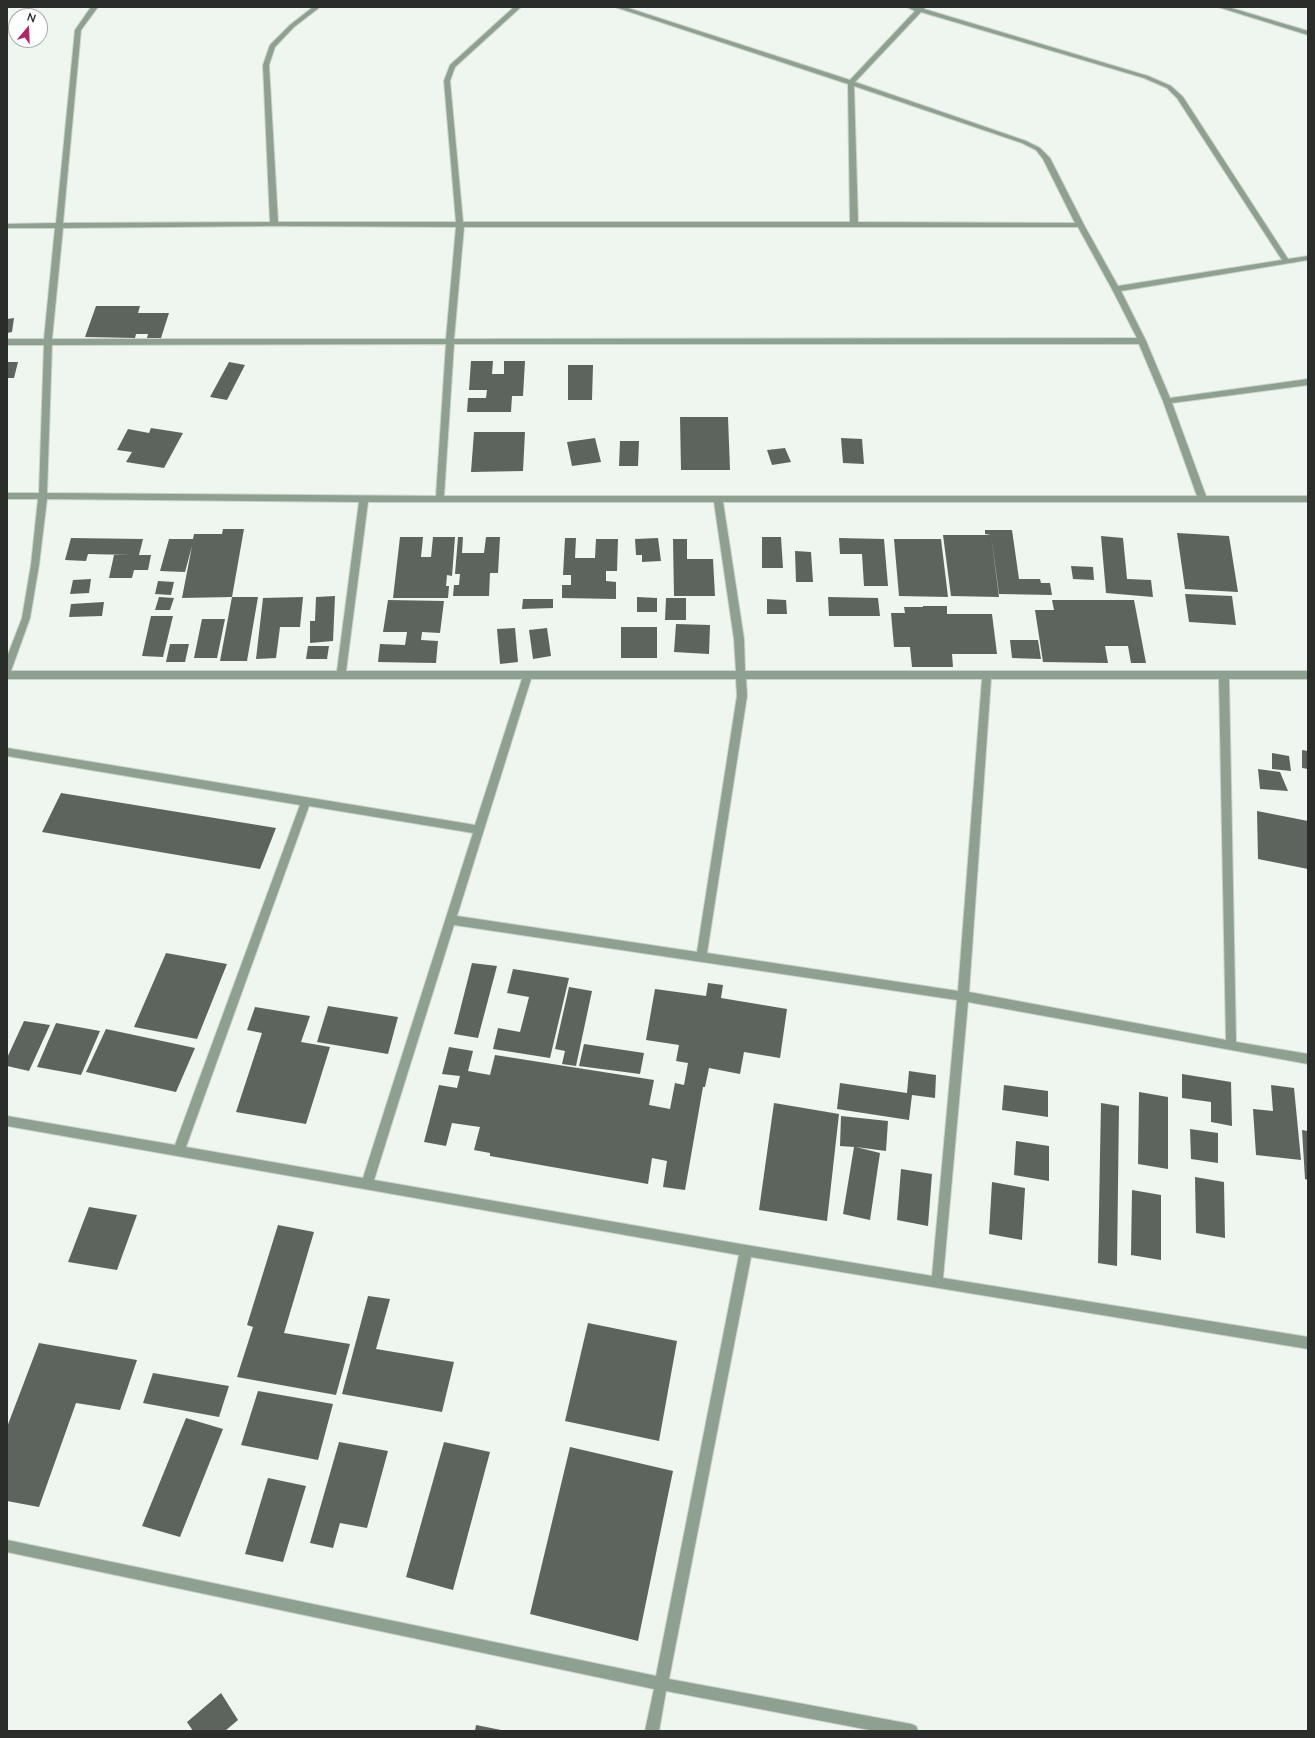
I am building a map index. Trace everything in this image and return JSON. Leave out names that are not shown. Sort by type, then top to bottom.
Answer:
[{"type":"street","points":[[7,670],[26,618],[35,565],[43,496],[48,342],[78,30],[86,17],[95,7]]},
{"type":"street","points":[[274,224],[266,65],[272,46],[292,26],[317,7]]},
{"type":"street","points":[[440,498],[450,341],[460,225],[447,81],[452,66],[518,7]]},
{"type":"street","points":[[618,7],[851,83],[1024,142],[1038,149],[1046,158],[1142,341],[1167,401],[1203,500]]},
{"type":"street","points":[[910,7],[921,9],[1146,77],[1169,87],[1180,97],[1286,261]]},
{"type":"street","points":[[1221,7],[1308,33]]},
{"type":"street","points":[[854,224],[851,83],[921,9]]},
{"type":"street","points":[[7,226],[58,227],[274,224],[1080,225]]},
{"type":"street","points":[[1116,289],[1308,258]]},
{"type":"street","points":[[7,342],[1142,341]]},
{"type":"street","points":[[1167,401],[1308,382]]},
{"type":"street","points":[[7,496],[364,499],[718,498],[1308,500]]},
{"type":"street","points":[[701,957],[741,713],[742,696],[739,639],[718,498]]},
{"type":"street","points":[[341,675],[364,499]]},
{"type":"street","points":[[937,1283],[963,996],[987,674]]},
{"type":"street","points":[[7,675],[1308,675]]},
{"type":"street","points":[[366,1184],[528,675]]},
{"type":"street","points":[[1224,675],[1231,1046]]},
{"type":"street","points":[[7,752],[478,830]]},
{"type":"street","points":[[179,1151],[306,801]]},
{"type":"street","points":[[451,920],[963,996],[1308,1059]]},
{"type":"street","points":[[7,1121],[746,1251],[1308,1343]]},
{"type":"street","points":[[652,1731],[746,1251]]},
{"type":"street","points":[[7,1546],[662,1684],[912,1731]]},
{"type":"building","points":[[96,306],[140,306],[138,313],[169,313],[161,338],[147,338],[148,334],[136,334],[135,338],[85,337]]},
{"type":"building","points":[[14,318],[12,332],[7,333],[7,319]]},
{"type":"building","points":[[471,361],[493,361],[492,374],[504,374],[504,361],[525,361],[523,396],[512,396],[511,412],[467,412],[468,398],[486,398],[487,390],[469,390]]},
{"type":"building","points":[[7,362],[18,362],[14,378],[7,378]]},
{"type":"building","points":[[229,362],[245,365],[227,400],[210,397]]},
{"type":"building","points":[[568,365],[593,365],[592,400],[568,400]]},
{"type":"building","points":[[680,417],[728,417],[730,470],[681,470]]},
{"type":"building","points":[[151,428],[183,433],[164,468],[126,462],[132,452],[117,450],[128,429],[149,433]]},
{"type":"building","points":[[474,432],[525,432],[523,471],[471,472]]},
{"type":"building","points":[[595,438],[601,462],[572,466],[567,442]]},
{"type":"building","points":[[841,438],[862,439],[864,464],[843,463]]},
{"type":"building","points":[[620,441],[639,441],[638,466],[619,466]]},
{"type":"building","points":[[785,448],[791,462],[772,465],[767,450]]},
{"type":"building","points":[[223,529],[244,529],[232,597],[182,598],[192,546],[185,572],[160,571],[169,539],[193,539],[194,534],[222,534]]},
{"type":"building","points":[[985,530],[1012,530],[1019,579],[1040,579],[1041,583],[1050,583],[1052,595],[999,594],[991,535],[985,534]]},
{"type":"building","points":[[1177,533],[1229,536],[1238,592],[1185,589]]},
{"type":"building","points":[[943,535],[991,535],[999,597],[951,596]]},
{"type":"building","points":[[1101,536],[1123,538],[1127,579],[1151,580],[1153,597],[1106,593]]},
{"type":"building","points":[[400,537],[423,537],[421,557],[431,557],[433,537],[455,537],[452,576],[447,575],[446,586],[449,586],[448,598],[393,598]]},
{"type":"building","points":[[458,537],[463,537],[462,553],[484,553],[486,537],[500,537],[498,573],[490,573],[489,596],[453,596],[454,585],[459,585],[460,574],[455,574]]},
{"type":"building","points":[[762,537],[781,537],[783,568],[762,568]]},
{"type":"building","points":[[71,538],[143,539],[139,555],[151,555],[148,570],[134,570],[132,578],[109,578],[114,555],[129,555],[88,554],[86,561],[65,560]]},
{"type":"building","points":[[565,538],[576,538],[575,558],[595,558],[596,539],[618,539],[617,571],[606,571],[606,581],[616,582],[616,599],[562,598],[562,585],[571,585],[571,575],[563,575]]},
{"type":"building","points":[[658,538],[661,561],[642,562],[642,555],[636,555],[635,539]]},
{"type":"building","points":[[839,538],[884,539],[888,586],[864,586],[862,554],[840,554]]},
{"type":"building","points":[[673,539],[687,539],[687,559],[713,559],[715,596],[674,596]]},
{"type":"building","points":[[894,539],[941,539],[948,597],[899,596]]},
{"type":"building","points":[[795,551],[811,552],[813,582],[796,582]]},
{"type":"building","points":[[1071,566],[1093,567],[1094,580],[1073,579]]},
{"type":"building","points":[[91,579],[89,593],[70,594],[73,580]]},
{"type":"building","points":[[158,581],[174,582],[171,595],[155,594]]},
{"type":"building","points":[[1185,594],[1232,596],[1236,625],[1189,622]]},
{"type":"building","points":[[335,596],[333,641],[310,643],[310,621],[315,621],[316,597]]},
{"type":"building","points":[[159,597],[174,598],[170,610],[155,610]]},
{"type":"building","points":[[232,597],[258,597],[247,661],[220,661]]},
{"type":"building","points":[[303,597],[300,627],[280,627],[276,658],[256,659],[263,598]]},
{"type":"building","points":[[637,597],[657,598],[657,612],[637,612]]},
{"type":"building","points":[[828,597],[878,598],[880,616],[829,616]]},
{"type":"building","points":[[666,598],[686,598],[686,620],[665,620]]},
{"type":"building","points":[[523,599],[553,599],[553,608],[522,609]]},
{"type":"building","points":[[767,599],[786,600],[787,614],[767,614]]},
{"type":"building","points":[[388,600],[444,601],[440,633],[422,632],[421,640],[438,641],[436,663],[378,662],[380,644],[405,645],[407,632],[383,632]]},
{"type":"building","points":[[1052,600],[1134,600],[1146,663],[1131,663],[1128,646],[1105,646],[1108,663],[1043,662],[1035,610],[1054,610]]},
{"type":"building","points":[[104,602],[102,616],[69,617],[71,604]]},
{"type":"building","points":[[947,606],[947,614],[992,614],[997,654],[952,654],[953,667],[912,667],[910,647],[894,647],[891,613],[905,613],[904,607]]},
{"type":"building","points":[[151,616],[173,616],[163,657],[142,656]]},
{"type":"building","points":[[202,619],[225,619],[217,658],[194,658]]},
{"type":"building","points":[[676,624],[710,625],[709,654],[674,652]]},
{"type":"building","points":[[621,627],[657,627],[657,658],[621,658]]},
{"type":"building","points":[[515,628],[518,662],[500,664],[497,629]]},
{"type":"building","points":[[547,628],[551,656],[533,659],[529,630]]},
{"type":"building","points":[[1010,640],[1038,640],[1041,659],[1012,658]]},
{"type":"building","points":[[170,644],[189,644],[185,662],[166,662]]},
{"type":"building","points":[[308,646],[329,646],[327,659],[306,659]]},
{"type":"building","points":[[1302,750],[1308,751],[1308,769],[1302,768]]},
{"type":"building","points":[[1272,753],[1289,756],[1291,771],[1272,769]]},
{"type":"building","points":[[1258,769],[1280,772],[1288,791],[1260,789]]},
{"type":"building","points":[[61,793],[276,828],[260,869],[42,832]]},
{"type":"building","points":[[1257,811],[1308,821],[1308,869],[1258,859]]},
{"type":"building","points":[[166,953],[227,964],[197,1039],[134,1027]]},
{"type":"building","points":[[472,963],[497,966],[478,1038],[454,1034]]},
{"type":"building","points":[[513,969],[569,978],[550,1058],[493,1049],[498,1028],[520,1032],[529,997],[507,993]]},
{"type":"building","points":[[708,983],[723,985],[721,998],[787,1009],[780,1058],[744,1052],[740,1074],[709,1068],[705,1087],[703,1087],[685,1190],[663,1187],[667,1161],[652,1158],[648,1184],[490,1156],[490,1153],[474,1150],[480,1127],[452,1123],[446,1146],[424,1142],[439,1085],[457,1088],[460,1076],[442,1074],[449,1047],[473,1051],[468,1071],[490,1075],[495,1055],[654,1080],[649,1105],[670,1109],[675,1083],[684,1085],[688,1063],[676,1061],[679,1045],[646,1040],[655,989],[706,996]]},
{"type":"building","points":[[569,987],[592,991],[576,1066],[562,1064],[565,1051],[555,1049]]},
{"type":"building","points":[[328,1006],[398,1017],[388,1054],[317,1042]]},
{"type":"building","points":[[255,1007],[310,1016],[301,1042],[330,1047],[306,1124],[236,1112],[262,1033],[247,1030]]},
{"type":"building","points":[[24,1021],[50,1025],[29,1071],[7,1066],[7,1058]]},
{"type":"building","points":[[56,1023],[100,1031],[81,1075],[37,1067]]},
{"type":"building","points":[[106,1029],[195,1048],[176,1092],[86,1072]]},
{"type":"building","points":[[584,1044],[644,1053],[640,1074],[579,1066]]},
{"type":"building","points":[[909,1071],[936,1075],[935,1098],[912,1095],[909,1120],[837,1109],[840,1083],[907,1093]]},
{"type":"building","points":[[1182,1074],[1231,1082],[1232,1126],[1211,1122],[1211,1102],[1182,1098]]},
{"type":"building","points":[[1004,1085],[1048,1091],[1048,1117],[1002,1110]]},
{"type":"building","points":[[1271,1085],[1294,1088],[1301,1160],[1256,1155],[1253,1109],[1273,1111]]},
{"type":"building","points":[[1139,1092],[1168,1097],[1168,1169],[1138,1164]]},
{"type":"building","points":[[774,1103],[839,1114],[827,1221],[759,1210]]},
{"type":"building","points":[[1101,1103],[1119,1106],[1117,1266],[1098,1263]]},
{"type":"building","points":[[841,1116],[888,1121],[886,1151],[856,1147],[880,1153],[870,1220],[843,1214],[854,1147],[840,1146]]},
{"type":"building","points":[[1190,1129],[1218,1133],[1218,1163],[1191,1159]]},
{"type":"building","points":[[1302,1130],[1308,1131],[1308,1180],[1305,1179]]},
{"type":"building","points":[[1016,1141],[1049,1146],[1049,1181],[1014,1175]]},
{"type":"building","points":[[901,1169],[932,1174],[928,1226],[897,1220]]},
{"type":"building","points":[[1195,1177],[1224,1182],[1225,1238],[1196,1233]]},
{"type":"building","points":[[992,1182],[1025,1188],[1022,1240],[989,1234]]},
{"type":"building","points":[[1132,1190],[1161,1195],[1161,1260],[1131,1255]]},
{"type":"building","points":[[89,1207],[137,1215],[117,1270],[68,1262]]},
{"type":"building","points":[[278,1225],[314,1232],[284,1333],[350,1344],[336,1395],[237,1377],[253,1327],[247,1325]]},
{"type":"building","points":[[368,1296],[390,1299],[376,1349],[454,1362],[442,1412],[342,1394]]},
{"type":"building","points":[[588,1323],[677,1341],[659,1441],[565,1421]]},
{"type":"building","points":[[39,1343],[137,1360],[120,1410],[76,1403],[39,1507],[7,1501],[7,1427]]},
{"type":"building","points":[[153,1373],[229,1386],[219,1417],[143,1403]]},
{"type":"building","points":[[258,1391],[333,1404],[318,1460],[241,1445]]},
{"type":"building","points":[[186,1418],[223,1429],[180,1537],[142,1526]]},
{"type":"building","points":[[339,1442],[388,1451],[367,1528],[340,1523],[333,1548],[310,1543]]},
{"type":"building","points":[[444,1442],[490,1452],[453,1590],[406,1577]]},
{"type":"building","points":[[570,1447],[673,1471],[638,1641],[530,1614]]},
{"type":"building","points":[[268,1478],[306,1486],[283,1562],[245,1554]]},
{"type":"building","points":[[221,1693],[238,1720],[225,1731],[193,1731],[187,1722]]},
{"type":"building","points":[[476,1725],[501,1730],[501,1731],[475,1731]]}]
